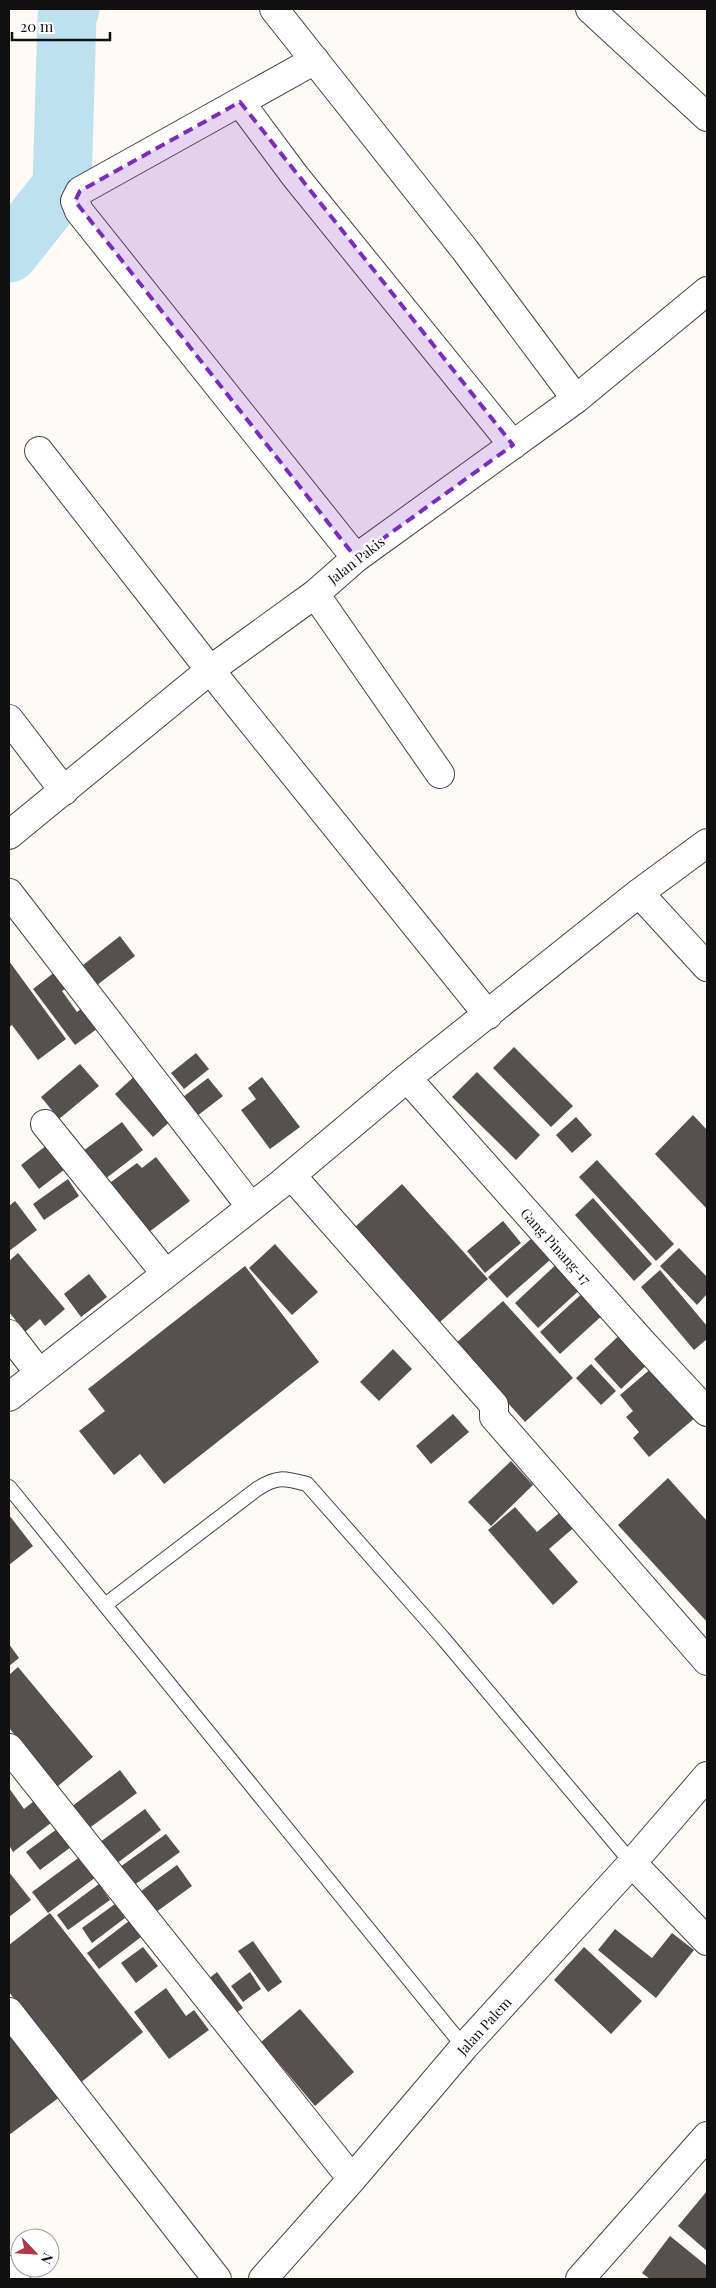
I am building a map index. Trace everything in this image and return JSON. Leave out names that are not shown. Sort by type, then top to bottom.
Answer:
[{"type":"street","points":[[274,9],[465,250],[576,399]]},
{"type":"street","points":[[590,9],[707,116]]},
{"type":"street","points":[[315,60],[80,191],[75,202],[79,210],[356,558]]},
{"type":"street","points":[[240,102],[295,176],[513,445]]},
{"type":"street","name":"Jalan Pakis","points":[[9,835],[210,670],[314,594],[356,558],[576,399],[707,292]]},
{"type":"street","points":[[39,451],[210,670],[488,1015]]},
{"type":"street","points":[[314,594],[440,774]]},
{"type":"street","points":[[9,718],[64,791]]},
{"type":"street","points":[[9,1398],[291,1175],[407,1078],[639,893],[707,843]]},
{"type":"street","points":[[639,893],[707,967]]},
{"type":"street","points":[[9,894],[251,1207]]},
{"type":"street","name":"Gang Pinang-17","points":[[407,1078],[707,1412]]},
{"type":"street","points":[[45,1124],[166,1274]]},
{"type":"street","points":[[291,1175],[494,1405],[494,1417],[707,1661]]},
{"type":"street","points":[[9,1334],[39,1374]]},
{"type":"street","points":[[9,1748],[352,2179]]},
{"type":"street","name":"Jalan Palem","points":[[263,2279],[352,2179],[464,2047],[632,1863],[707,1776]]},
{"type":"street","points":[[632,1863],[707,1941]]},
{"type":"street","points":[[9,2012],[217,2279]]},
{"type":"street","points":[[580,2279],[707,2136]]},
{"type":"street","points":[[9,2270],[16,2279]]},
{"type":"lane","points":[[105,1605],[256,1489],[272,1479],[288,1479],[308,1484],[442,1637],[632,1863]]},
{"type":"lane","points":[[9,1487],[464,2047]]},
{"type":"highlighted area","points":[[240,102],[513,445],[356,558],[75,201],[80,191]]},
{"type":"building","points":[[120,936],[135,956],[97,985],[83,965]]},
{"type":"building","points":[[9,961],[66,1039],[38,1060],[12,1025],[9,1027]]},
{"type":"building","points":[[60,968],[72,984],[62,991],[77,1012],[86,1005],[101,1026],[75,1045],[33,989]]},
{"type":"building","points":[[514,1047],[573,1106],[551,1127],[493,1068]]},
{"type":"building","points":[[196,1053],[209,1069],[184,1089],[171,1073]]},
{"type":"building","points":[[80,1064],[99,1086],[59,1119],[41,1097]]},
{"type":"building","points":[[477,1072],[540,1135],[516,1160],[452,1097]]},
{"type":"building","points":[[138,1073],[176,1116],[153,1137],[115,1094]]},
{"type":"building","points":[[262,1077],[300,1127],[270,1149],[241,1110],[256,1099],[248,1088]]},
{"type":"building","points":[[208,1078],[223,1096],[197,1116],[183,1097]]},
{"type":"building","points":[[693,1115],[707,1130],[707,1209],[655,1154]]},
{"type":"building","points":[[576,1117],[592,1135],[572,1153],[556,1135]]},
{"type":"building","points":[[122,1122],[143,1150],[105,1179],[83,1151]]},
{"type":"building","points":[[51,1142],[69,1166],[39,1189],[21,1165]]},
{"type":"building","points":[[156,1157],[190,1201],[145,1235],[107,1185],[137,1163],[142,1168]]},
{"type":"building","points":[[597,1160],[674,1244],[656,1261],[579,1177]]},
{"type":"building","points":[[68,1179],[79,1196],[44,1220],[33,1204]]},
{"type":"building","points":[[402,1184],[488,1279],[440,1322],[355,1227]]},
{"type":"building","points":[[593,1198],[652,1264],[634,1281],[575,1215]]},
{"type":"building","points":[[15,1201],[37,1230],[9,1251],[9,1206]]},
{"type":"building","points":[[503,1221],[521,1243],[485,1273],[467,1251]]},
{"type":"building","points":[[532,1238],[550,1260],[507,1298],[488,1277]]},
{"type":"building","points":[[275,1244],[318,1292],[292,1315],[249,1268]]},
{"type":"building","points":[[679,1248],[707,1277],[707,1294],[697,1305],[660,1266]]},
{"type":"building","points":[[18,1253],[65,1309],[45,1326],[40,1319],[25,1332],[9,1312],[9,1261]]},
{"type":"building","points":[[561,1260],[584,1286],[538,1328],[515,1303]]},
{"type":"building","points":[[245,1266],[319,1362],[164,1484],[140,1454],[114,1475],[79,1431],[105,1411],[88,1389]]},
{"type":"building","points":[[660,1270],[707,1326],[707,1339],[694,1350],[641,1287]]},
{"type":"building","points":[[89,1274],[107,1297],[81,1317],[64,1294]]},
{"type":"building","points":[[586,1290],[606,1312],[560,1354],[540,1332]]},
{"type":"building","points":[[503,1301],[573,1378],[525,1422],[455,1344]]},
{"type":"building","points":[[624,1331],[651,1361],[621,1389],[594,1359]]},
{"type":"building","points":[[393,1349],[412,1369],[379,1401],[360,1382]]},
{"type":"building","points":[[591,1364],[616,1391],[601,1405],[576,1378]]},
{"type":"building","points":[[653,1367],[696,1417],[649,1457],[633,1438],[639,1432],[626,1417],[633,1411],[620,1395]]},
{"type":"building","points":[[453,1414],[469,1432],[431,1464],[416,1446]]},
{"type":"building","points":[[511,1461],[533,1485],[491,1526],[468,1502]]},
{"type":"building","points":[[668,1478],[707,1521],[707,1622],[618,1525]]},
{"type":"building","points":[[515,1507],[537,1532],[565,1508],[578,1524],[549,1549],[578,1582],[553,1605],[488,1530]]},
{"type":"building","points":[[9,1515],[33,1546],[9,1565]]},
{"type":"building","points":[[9,1644],[19,1658],[9,1666]]},
{"type":"building","points":[[18,1667],[93,1757],[58,1786],[9,1728],[9,1675]]},
{"type":"building","points":[[120,1770],[137,1793],[88,1829],[71,1807]]},
{"type":"building","points":[[9,1788],[24,1809],[39,1797],[56,1819],[13,1852],[9,1845]]},
{"type":"building","points":[[145,1809],[161,1830],[112,1867],[96,1845]]},
{"type":"building","points":[[57,1829],[71,1847],[40,1870],[26,1852]]},
{"type":"building","points":[[166,1834],[180,1852],[133,1886],[120,1867]]},
{"type":"building","points":[[81,1856],[96,1877],[48,1913],[32,1892]]},
{"type":"building","points":[[177,1865],[192,1886],[152,1915],[137,1894]]},
{"type":"building","points":[[9,1872],[31,1900],[9,1917]]},
{"type":"building","points":[[99,1884],[110,1900],[68,1930],[57,1915]]},
{"type":"building","points":[[115,1904],[125,1918],[92,1943],[82,1928]]},
{"type":"building","points":[[50,1913],[143,2032],[79,2084],[9,1992],[9,1945]]},
{"type":"building","points":[[133,1918],[145,1934],[99,1969],[87,1953]]},
{"type":"building","points":[[615,1929],[652,1958],[672,1933],[694,1950],[656,1998],[598,1950]]},
{"type":"building","points":[[253,1941],[282,1982],[268,1992],[238,1951]]},
{"type":"building","points":[[143,1947],[158,1966],[136,1983],[121,1963]]},
{"type":"building","points":[[584,1947],[642,2001],[611,2034],[554,1980]]},
{"type":"building","points":[[217,1972],[243,2008],[228,2019],[202,1984]]},
{"type":"building","points":[[250,1972],[261,1989],[243,2002],[231,1986]]},
{"type":"building","points":[[166,1988],[186,2016],[194,2010],[209,2030],[169,2059],[134,2012]]},
{"type":"building","points":[[300,2009],[354,2072],[315,2106],[261,2042]]},
{"type":"building","points":[[9,2018],[65,2093],[9,2135]]},
{"type":"building","points":[[707,2191],[707,2251],[678,2226]]},
{"type":"building","points":[[670,2236],[707,2266],[707,2279],[650,2279],[642,2273]]},
{"type":"waterway","points":[[9,253],[62,186],[67,17],[70,9]]}]
